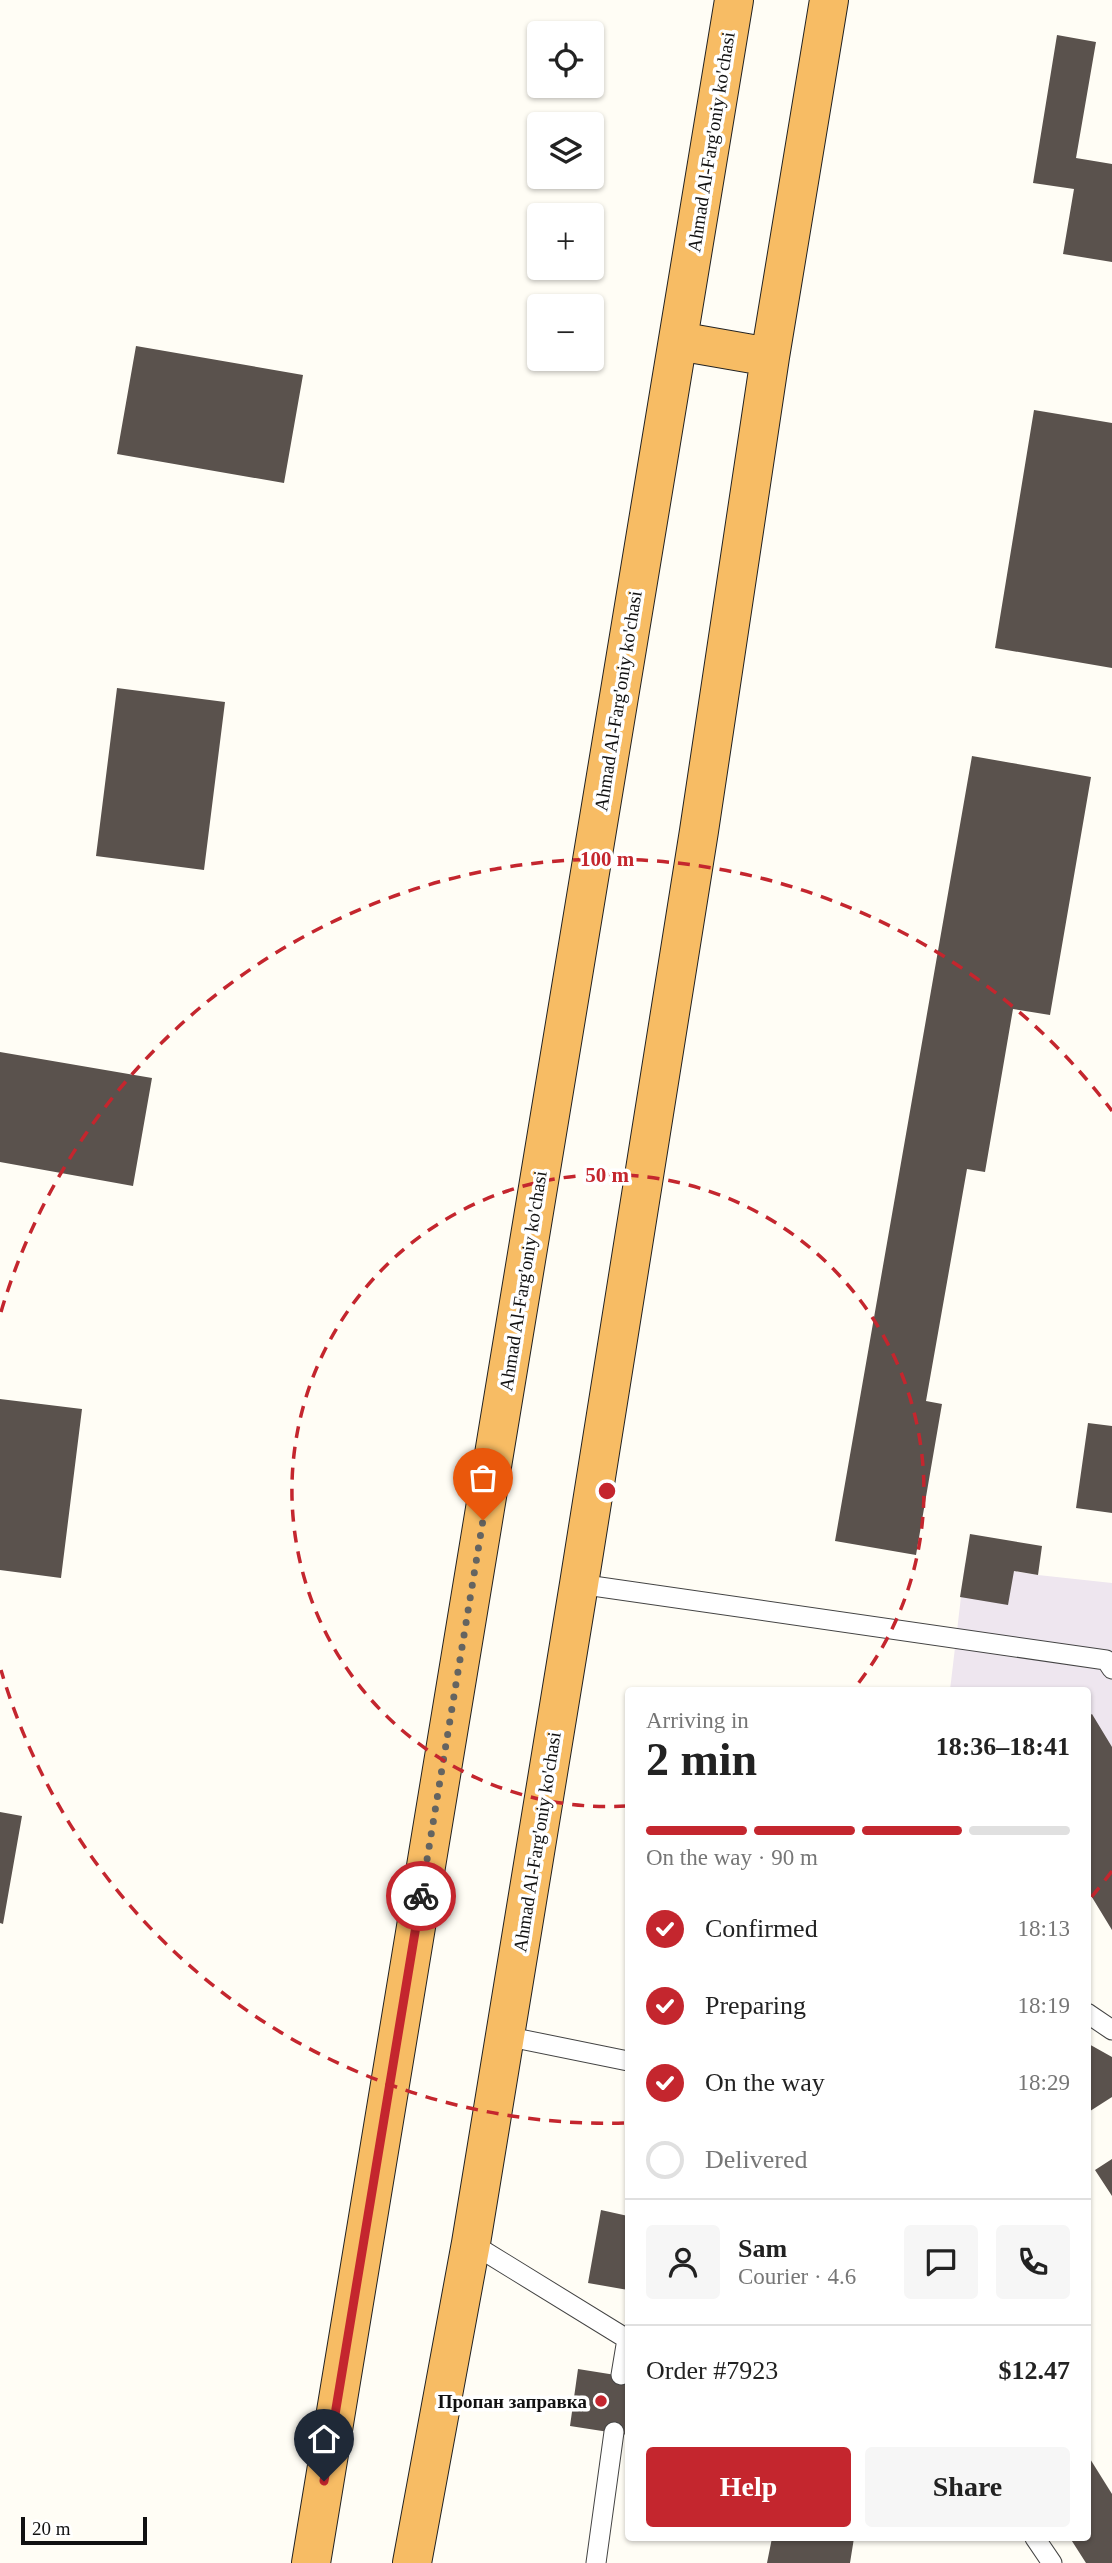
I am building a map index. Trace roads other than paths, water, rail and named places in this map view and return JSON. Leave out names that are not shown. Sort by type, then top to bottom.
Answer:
[{"type":"highway","name":"Ahmad Al-Farg'oniy ko'chasi","points":[[311,2563],[734,0]]},
{"type":"highway","name":"Ahmad Al-Farg'oniy ko'chasi","points":[[412,2563],[471,2244],[579,1584],[699,831],[770,358],[830,0]]},
{"type":"highway","points":[[678,341],[770,358]]},
{"type":"lane","points":[[579,1584],[1106,1660],[1112,1669]]},
{"type":"lane","points":[[1091,2016],[1112,2030]]},
{"type":"lane","points":[[505,2036],[625,2060]]},
{"type":"lane","points":[[471,2244],[625,2338]]},
{"type":"lane","points":[[621,2375],[625,2346]]},
{"type":"lane","points":[[596,2563],[614,2432]]},
{"type":"lane","points":[[1037,2541],[1052,2563]]},
{"type":"place","name":"Пропан заправка","points":[[601,2401]]}]
